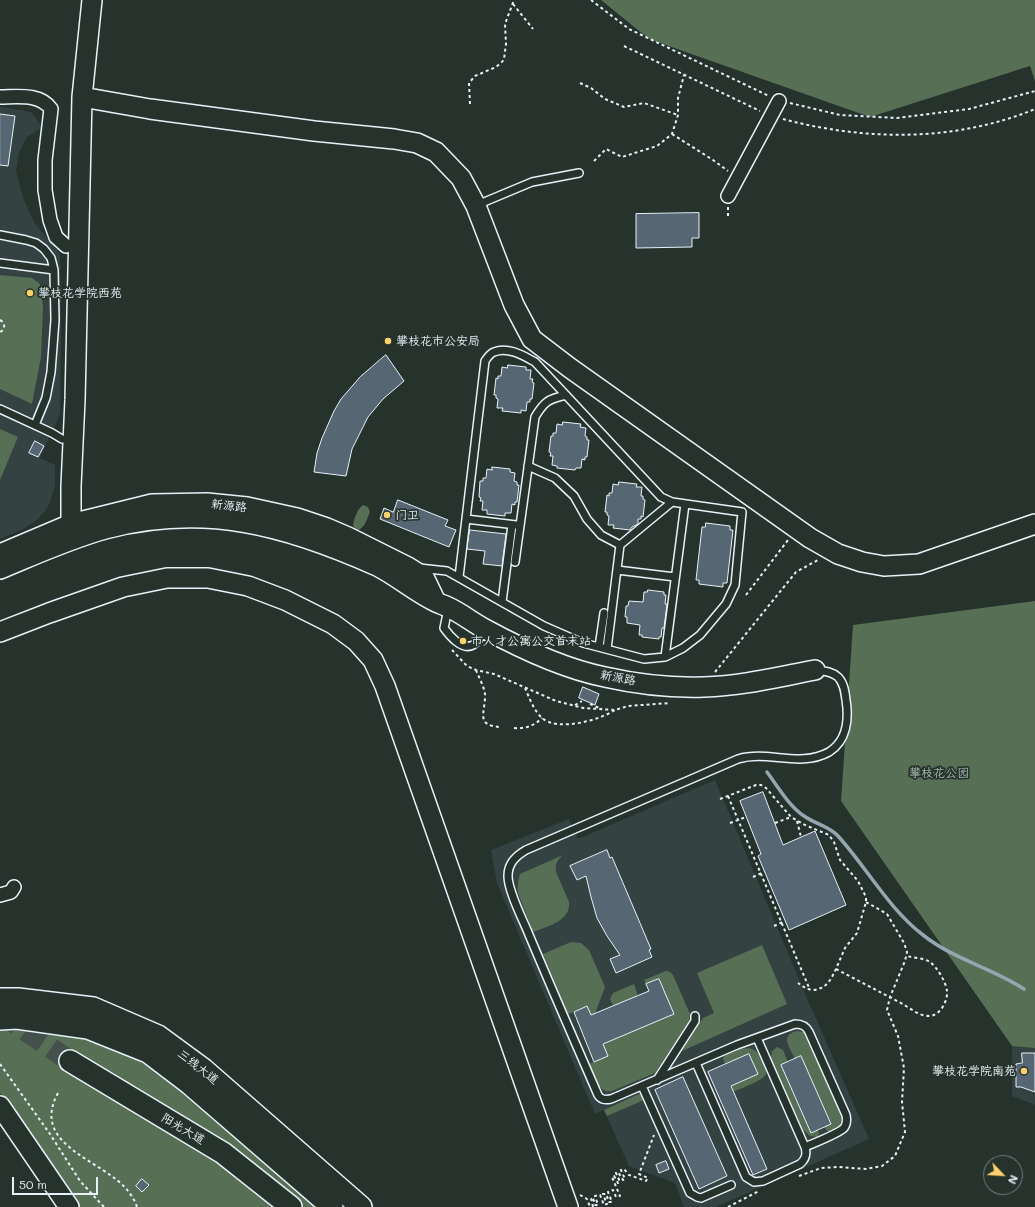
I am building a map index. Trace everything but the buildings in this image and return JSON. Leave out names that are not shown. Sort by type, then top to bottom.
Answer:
[{"type":"main road","name":"三线大道","points":[[0,999],[18,999],[93,1008],[158,1036],[203,1069],[361,1207]]},
{"type":"main road","name":"三线大道","points":[[0,1019],[17,1018],[88,1028],[148,1052],[190,1084],[332,1207]]},
{"type":"main road","name":"阳光大道","points":[[70,1061],[223,1153],[291,1207]]},
{"type":"street","points":[[71,532],[82,98],[92,0]]},
{"type":"street","points":[[0,97],[31,98],[47,103],[51,109],[45,160],[45,190],[50,220],[56,237],[66,246]]},
{"type":"street","points":[[82,98],[150,110],[314,131],[394,138],[417,144],[436,152],[461,178],[476,206],[514,305],[532,339],[570,368],[797,529],[838,554],[862,562],[884,566],[918,564],[1035,524]]},
{"type":"street","points":[[728,196],[779,101]]},
{"type":"street","name":"新源路","points":[[0,554],[71,532],[152,504],[207,503],[247,507],[297,518],[348,537],[408,567],[424,577],[442,604]]},
{"type":"street","name":"新源路","points":[[0,569],[71,532],[105,529],[149,520],[184,517],[217,518],[255,523],[305,537],[379,567],[486,629],[522,647],[566,666],[604,677],[672,686],[703,687],[736,684],[814,670]]},
{"type":"street","points":[[0,632],[123,587],[167,578],[208,578],[248,586],[285,600],[333,624],[356,641],[373,660],[385,686],[568,1207]]},
{"type":"street","points":[[0,895],[11,892],[14,887]]},
{"type":"street","points":[[0,1106],[69,1207]]},
{"type":"lane","points":[[476,206],[532,182],[579,173]]},
{"type":"lane","points":[[0,236],[36,243],[44,249],[51,258],[54,270],[55,320],[51,372],[46,398],[35,425]]},
{"type":"lane","points":[[0,263],[54,270]]},
{"type":"lane","points":[[408,567],[447,570],[459,577],[502,602],[544,626],[583,643],[644,659],[665,657],[683,648],[700,635],[726,604],[735,585],[742,512],[672,502],[661,497],[535,362],[521,354],[507,350],[494,352],[485,361],[459,577]]},
{"type":"lane","points":[[515,562],[535,417],[542,406],[553,398],[566,395]]},
{"type":"lane","points":[[0,409],[62,439]]},
{"type":"lane","points":[[528,466],[555,478],[574,496],[587,519],[601,535],[620,545]]},
{"type":"lane","points":[[607,649],[620,545],[672,502]]},
{"type":"lane","points":[[665,657],[685,504]]},
{"type":"lane","points":[[466,519],[520,526]]},
{"type":"lane","points":[[502,602],[512,525]]},
{"type":"lane","points":[[617,570],[675,577]]},
{"type":"lane","points":[[599,647],[604,613]]},
{"type":"lane","points":[[805,1147],[840,1131],[847,1120],[807,1028],[803,1025],[795,1024],[737,1045],[607,1100],[600,1098],[509,886],[509,869],[518,855],[526,850],[738,759],[756,756],[799,760],[810,759],[830,751],[837,745],[846,729],[847,720],[845,692],[837,675],[814,670]]},
{"type":"lane","points":[[657,1080],[695,1021],[695,1016]]},
{"type":"lane","points":[[696,1063],[745,1174],[750,1180],[758,1182],[800,1164],[805,1158],[806,1153],[805,1147],[757,1038]]},
{"type":"lane","points":[[642,1086],[690,1193],[697,1198],[701,1198],[731,1185]]},
{"type":"path","points":[[470,104],[469,83],[475,76],[503,63],[506,44],[505,24],[514,0]]},
{"type":"path","points":[[591,0],[628,29],[779,101],[840,115],[896,118],[969,109],[1035,91]]},
{"type":"path","points":[[513,4],[533,29]]},
{"type":"path","points":[[624,46],[771,116],[806,126],[847,132],[892,136],[935,134],[979,126],[1035,109]]},
{"type":"path","points":[[594,161],[606,149],[622,157],[657,146],[672,134],[678,115],[678,98],[684,75]]},
{"type":"path","points":[[580,83],[591,88],[605,99],[624,107],[644,103],[678,115]]},
{"type":"path","points":[[672,134],[713,160],[737,179]]},
{"type":"path","points":[[0,320],[4,327],[0,332]]},
{"type":"path","points":[[746,594],[797,529]]},
{"type":"path","points":[[703,687],[796,572],[816,560],[838,554]]},
{"type":"path","points":[[476,670],[485,693],[482,717],[484,721],[492,726],[501,727]]},
{"type":"path","points":[[525,687],[530,700],[542,718],[553,723],[574,724],[608,715],[615,710]]},
{"type":"path","points":[[575,706],[582,701]]},
{"type":"path","points":[[590,704],[603,709]]},
{"type":"path","points":[[514,728],[527,728],[542,718]]},
{"type":"path","points":[[720,799],[756,785],[761,785],[766,788],[791,817],[798,822],[825,833],[832,838],[840,860],[862,886],[866,902],[857,932],[845,948],[831,979],[824,987],[810,990],[803,987],[798,982]]},
{"type":"path","points":[[728,796],[810,990]]},
{"type":"path","points":[[730,823],[746,817]]},
{"type":"path","points":[[775,823],[791,817]]},
{"type":"path","points":[[798,822],[801,837]]},
{"type":"path","points":[[753,877],[764,872]]},
{"type":"path","points":[[792,1178],[821,1168],[878,1168],[895,1156],[905,1132],[902,1102],[904,1076],[898,1036],[887,1010],[890,998],[907,956],[907,952],[904,943],[887,914],[866,902]]},
{"type":"path","points":[[774,926],[785,922]]},
{"type":"path","points":[[836,969],[924,1015],[934,1015],[945,1003],[947,991],[936,968],[931,963],[924,959],[907,956]]},
{"type":"path","points":[[0,1064],[50,1134],[80,1180],[104,1207]]},
{"type":"path","points":[[58,1093],[53,1102],[51,1112],[52,1122],[56,1131],[65,1143],[75,1152],[119,1182],[128,1190],[137,1207]]},
{"type":"path","points":[[593,1207],[591,1198],[593,1198],[595,1205],[598,1205],[595,1196],[600,1195],[604,1205],[607,1204],[603,1194],[606,1194],[609,1202],[612,1202],[608,1192],[613,1190],[616,1197],[620,1196],[612,1177],[614,1176],[618,1183],[620,1182],[616,1173],[618,1172],[623,1180],[625,1179],[621,1170],[624,1169],[629,1175],[646,1181],[648,1178],[639,1174],[656,1128],[660,1127]]},
{"type":"path","points":[[728,1207],[761,1191]]},
{"type":"shaded area","name":"攀枝花学院西苑","points":[[0,107],[31,112],[42,127],[27,137],[19,152],[16,171],[23,198],[34,222],[60,254],[61,333],[60,414],[40,458],[55,465],[55,486],[46,510],[37,520],[23,529],[0,539]]},
{"type":"shaded area","points":[[715,780],[806,996],[869,1139],[716,1207],[684,1207],[675,1183],[629,1166],[604,1110],[595,1114],[497,883],[491,850],[569,819],[578,839]]},
{"type":"shaded area","name":"攀枝花学院南苑","points":[[1035,1045],[1035,1105],[1012,1096],[1012,1046]]},
{"type":"green space","points":[[601,0],[1035,0],[1035,81],[1030,66],[870,117],[649,39]]},
{"type":"green space","points":[[0,275],[32,278],[40,284],[43,307],[41,357],[32,404],[0,389]]},
{"type":"green space","points":[[0,429],[18,437],[0,480]]},
{"type":"green space","points":[[363,505],[368,507],[370,512],[362,528],[357,530],[353,526],[354,520],[357,512]]},
{"type":"green space","name":"攀枝花公园","points":[[1035,601],[1035,1048],[1012,1046],[841,801],[853,625]]},
{"type":"green space","points":[[563,855],[557,862],[556,872],[569,902],[569,908],[566,914],[557,922],[533,932],[518,893],[520,874]]},
{"type":"green space","points":[[571,942],[581,943],[589,950],[605,987],[593,1019],[587,1007],[568,1014],[543,954]]},
{"type":"green space","points":[[762,945],[787,1004],[682,1051],[703,1018],[714,1013],[697,973]]},
{"type":"green space","points":[[666,971],[673,975],[690,1014],[689,1021],[655,1073],[612,1091],[603,1089],[599,1086],[589,1064],[607,1056],[603,1044],[673,1014],[659,979],[646,984],[644,980]]},
{"type":"green space","points":[[634,984],[638,996],[613,1006],[610,999],[613,993]]},
{"type":"green space","points":[[18,1025],[87,1034],[144,1060],[186,1090],[318,1207],[78,1207],[0,1093],[0,1029]]},
{"type":"green space","points":[[797,1031],[804,1032],[807,1035],[842,1115],[840,1126],[829,1132],[824,1127],[831,1123],[801,1056],[795,1059],[787,1042],[788,1036]]},
{"type":"green space","points":[[777,1047],[783,1050],[788,1062],[781,1065],[811,1133],[818,1130],[818,1137],[810,1136],[803,1130],[771,1058],[772,1051]]},
{"type":"green space","points":[[741,1049],[753,1049],[759,1054],[766,1074],[757,1082],[733,1092],[731,1086],[758,1074],[749,1054],[725,1064],[723,1058],[724,1056]]},
{"type":"green space","points":[[641,1093],[644,1100],[607,1116],[604,1110]]},
{"type":"waterway","points":[[767,772],[793,807],[808,819],[830,830],[838,836],[899,913],[923,935],[947,951],[999,975],[1024,989]]},
{"type":"tunnel","points":[[0,1013],[70,1061]]},
{"type":"place","name":"攀枝花学院西苑","points":[[30,293]]},
{"type":"place","name":"攀枝花市公安局","points":[[388,341]]},
{"type":"place","name":"门卫","points":[[387,515]]},
{"type":"place","name":"市人才公寓公交首末站","points":[[463,641]]},
{"type":"place","name":"攀枝花学院南苑","points":[[1024,1071]]}]
